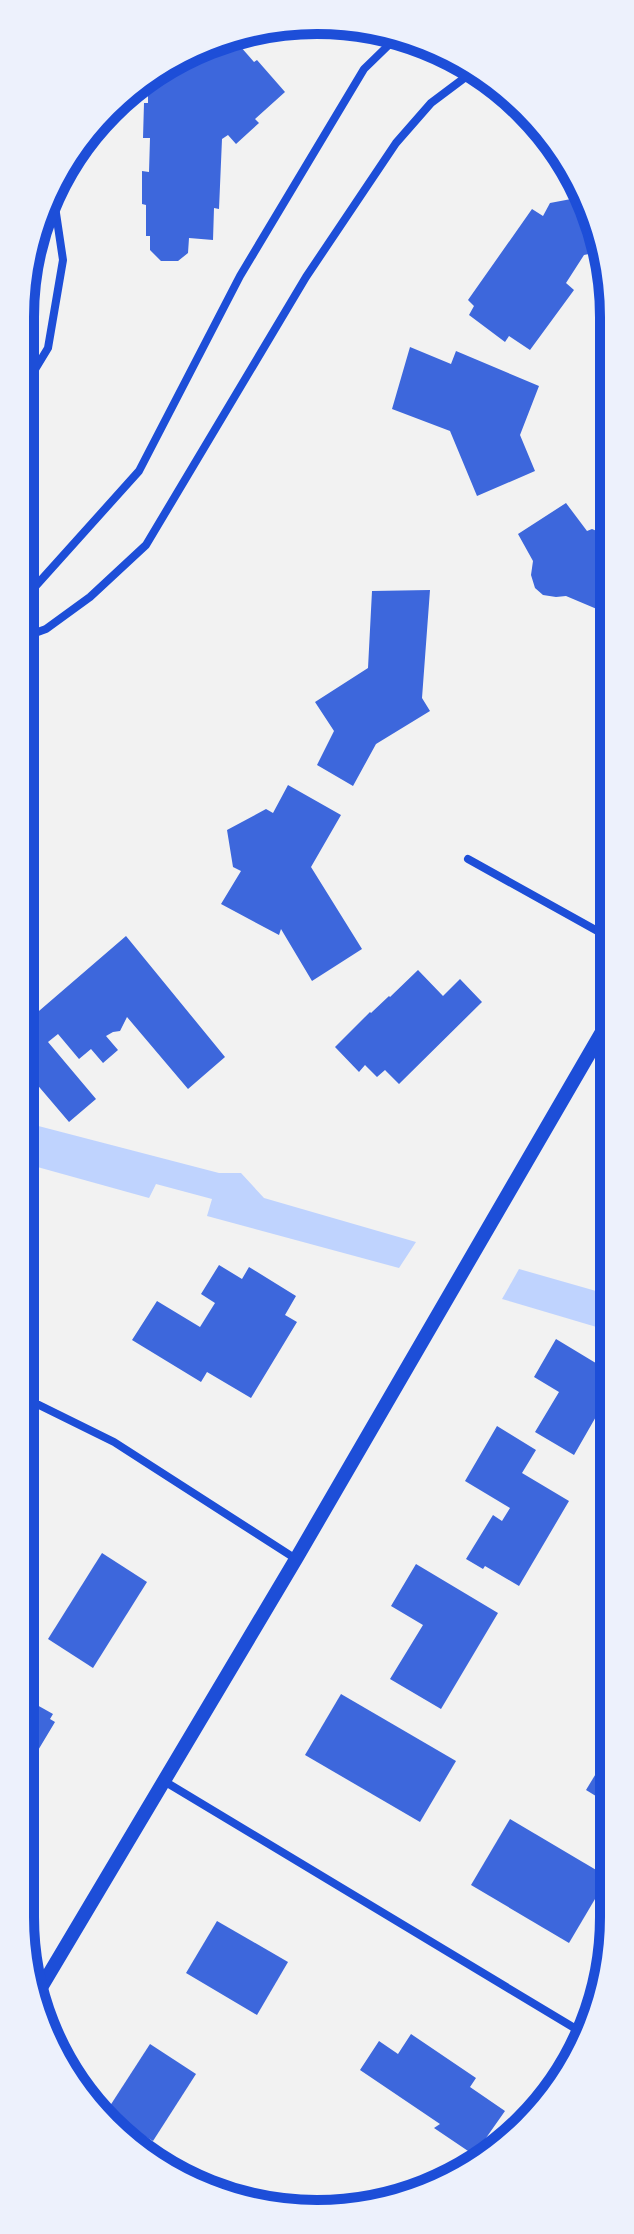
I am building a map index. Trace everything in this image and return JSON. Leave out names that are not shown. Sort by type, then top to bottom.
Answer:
[{"type":"street","points":[[34,588],[139,471],[240,276],[364,69],[390,44]]},
{"type":"street","points":[[34,633],[46,629],[90,597],[146,545],[306,277],[396,143],[431,103],[466,77]]},
{"type":"street","points":[[34,371],[48,348],[63,260],[56,210]]},
{"type":"street","points":[[468,859],[600,932]]},
{"type":"street","points":[[43,1985],[296,1559],[600,1035]]},
{"type":"street","points":[[35,1404],[114,1442],[296,1559]]},
{"type":"street","points":[[164,1781],[576,2029]]},
{"type":"water","points":[[34,1125],[219,1173],[241,1173],[264,1198],[416,1242],[399,1268],[207,1216],[212,1199],[156,1184],[149,1198],[35,1166]]},
{"type":"water","points":[[519,1269],[600,1292],[600,1328],[502,1299]]},
{"type":"building","points":[[237,46],[254,62],[257,60],[285,92],[255,119],[259,123],[236,144],[228,135],[222,139],[219,209],[214,208],[213,240],[189,238],[188,253],[178,261],[161,261],[150,250],[150,236],[146,236],[142,171],[149,172],[150,138],[143,138],[144,103],[148,103],[148,90],[160,82],[192,63]]},
{"type":"building","points":[[574,199],[593,253],[584,255],[566,283],[574,290],[530,350],[509,336],[505,342],[469,315],[474,306],[468,300],[532,209],[543,216],[550,203]]},
{"type":"building","points":[[410,347],[451,364],[456,351],[539,386],[520,435],[535,471],[477,496],[450,431],[392,409]]},
{"type":"building","points":[[566,503],[587,531],[592,529],[600,532],[600,610],[566,596],[543,595],[535,588],[531,575],[533,561],[518,534]]},
{"type":"building","points":[[430,590],[422,698],[430,711],[376,744],[353,786],[317,765],[334,731],[315,702],[368,668],[372,591]]},
{"type":"building","points":[[288,785],[341,815],[311,867],[362,949],[312,981],[281,929],[279,935],[221,904],[241,871],[233,867],[227,830],[266,809],[273,813]]},
{"type":"building","points":[[126,936],[225,1057],[188,1089],[127,1017],[120,1031],[106,1036],[118,1050],[103,1063],[91,1049],[79,1059],[58,1034],[48,1042],[96,1099],[69,1122],[34,1081],[34,1015]]},
{"type":"building","points":[[418,970],[443,996],[460,979],[482,1002],[399,1084],[385,1070],[377,1077],[365,1065],[359,1072],[335,1047]]},
{"type":"building","points":[[219,1265],[242,1279],[249,1267],[296,1296],[285,1315],[297,1322],[251,1398],[207,1372],[201,1382],[132,1340],[157,1301],[200,1327],[215,1303],[201,1294]]},
{"type":"building","points":[[556,1339],[600,1366],[600,1410],[574,1455],[535,1432],[559,1392],[534,1377]]},
{"type":"building","points":[[497,1426],[536,1450],[522,1473],[569,1501],[519,1586],[466,1559],[493,1515],[502,1521],[510,1508],[465,1481]]},
{"type":"building","points":[[102,1553],[147,1582],[93,1668],[48,1639]]},
{"type":"building","points":[[416,1564],[498,1613],[441,1709],[390,1679],[423,1625],[391,1606]]},
{"type":"building","points":[[341,1694],[456,1761],[420,1822],[305,1755]]},
{"type":"building","points":[[35,1704],[53,1714],[50,1719],[55,1722],[35,1756]]},
{"type":"building","points":[[600,1767],[600,1799],[586,1790]]},
{"type":"building","points":[[510,1819],[600,1872],[600,1891],[569,1943],[471,1885]]},
{"type":"building","points":[[217,1921],[288,1962],[257,2015],[186,1973]]},
{"type":"building","points":[[411,2034],[476,2078],[470,2087],[505,2111],[478,2149],[472,2153],[434,2128],[440,2124],[360,2070],[379,2041],[398,2054]]},
{"type":"building","points":[[150,2044],[196,2074],[153,2141],[122,2122],[108,2108]]}]
